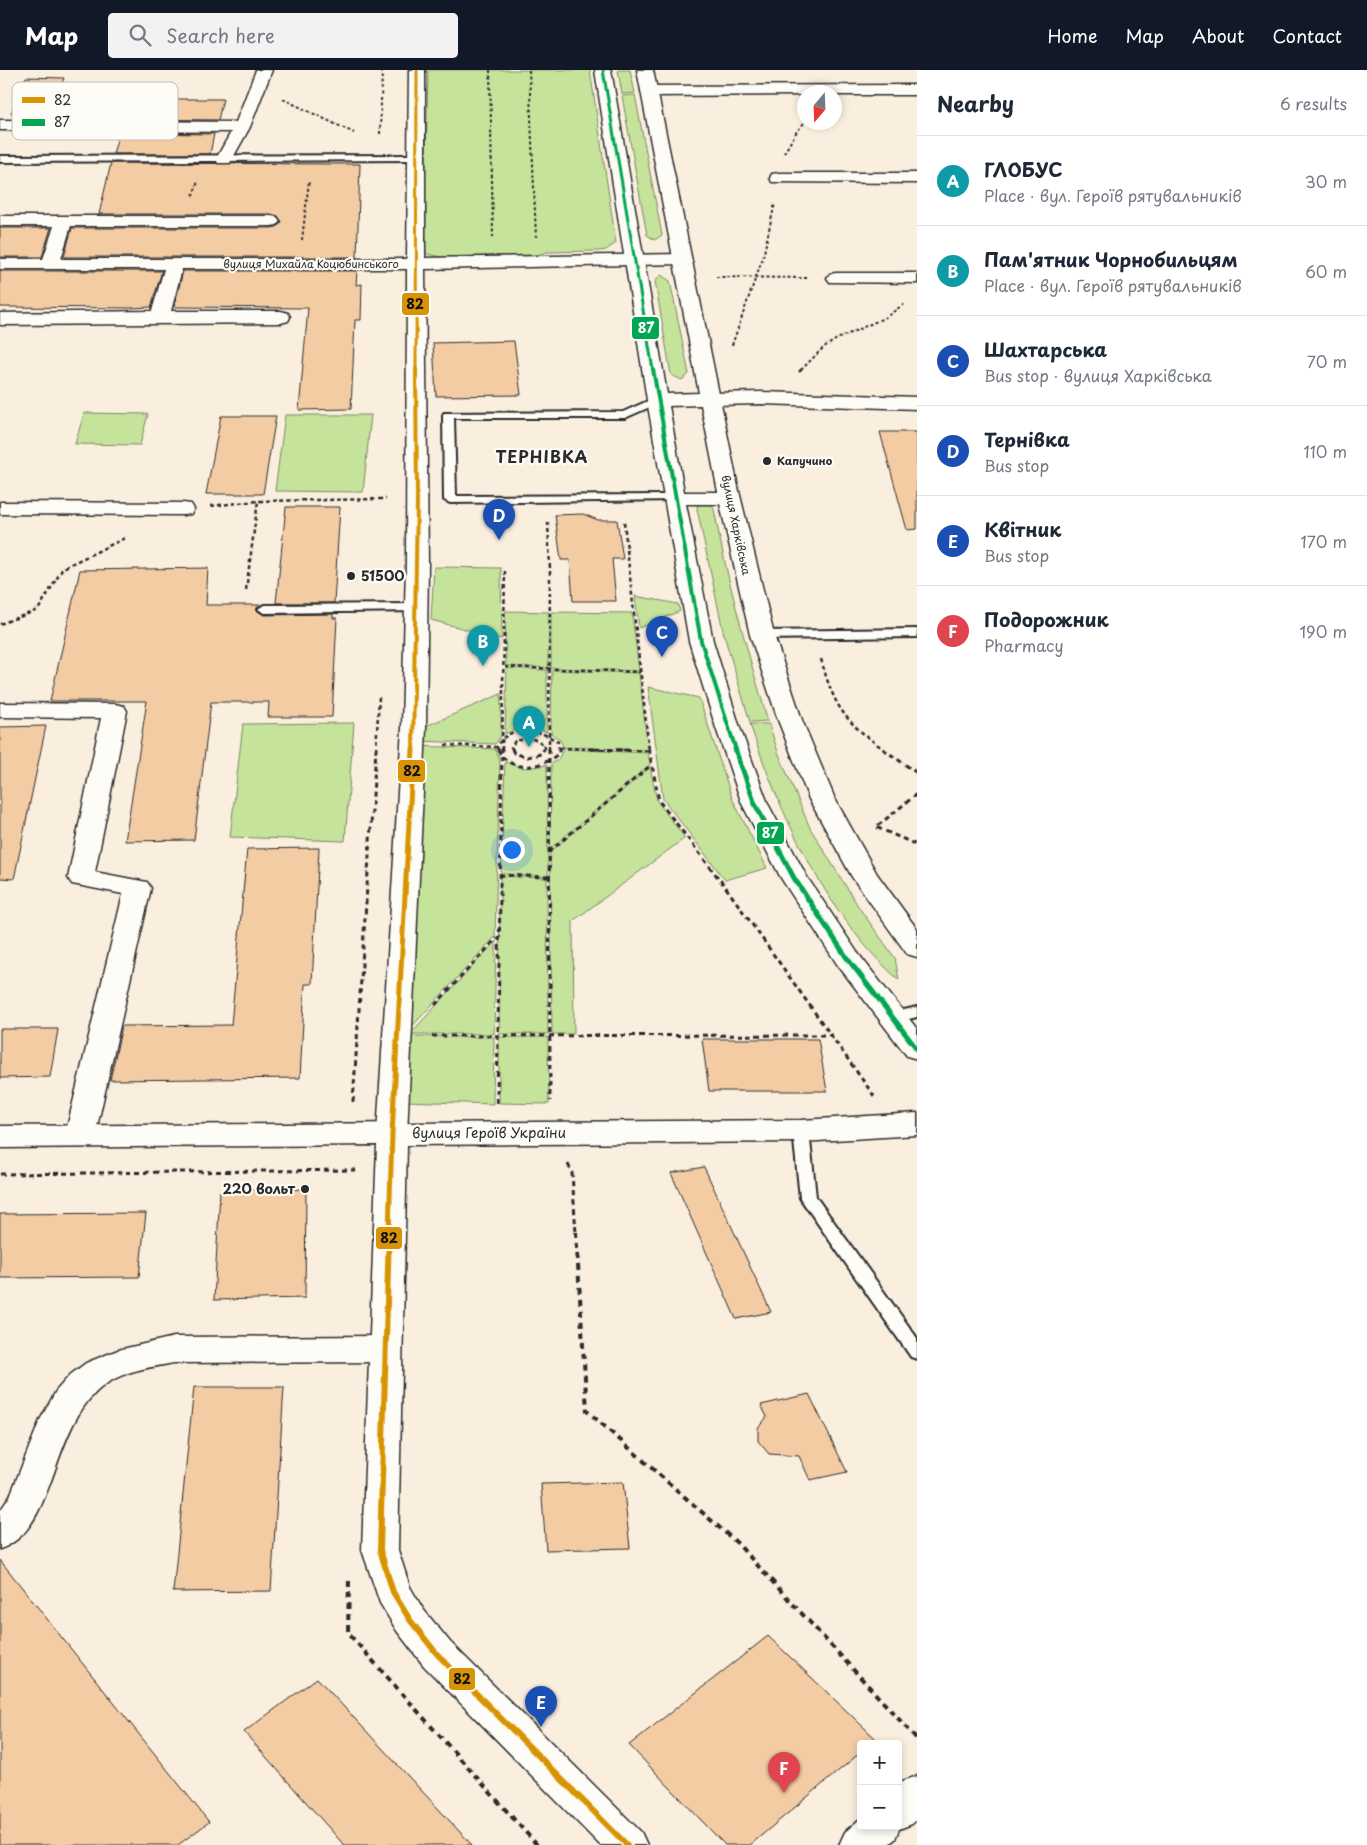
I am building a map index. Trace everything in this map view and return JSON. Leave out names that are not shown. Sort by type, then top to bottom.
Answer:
[{"type":"street","points":[[224,159],[242,127],[264,70]]},
{"type":"street","points":[[417,70],[411,158],[415,264],[417,608],[414,744],[392,1134],[380,1550],[393,1592],[410,1620],[437,1654],[627,1845]]},
{"type":"street","points":[[603,70],[657,400],[701,641],[728,728],[756,804],[794,878],[847,958],[917,1049]]},
{"type":"street","name":"вулиця Харківська","points":[[645,70],[684,268],[720,399],[729,498],[762,635],[790,720],[822,799],[865,877],[917,948]]},
{"type":"street","points":[[846,77],[854,90]]},
{"type":"street","points":[[649,91],[917,90]]},
{"type":"street","points":[[178,126],[242,127]]},
{"type":"street","points":[[778,178],[917,178]]},
{"type":"street","points":[[0,221],[271,221]]},
{"type":"street","points":[[50,264],[64,221]]},
{"type":"street","name":"вулиця Михайла Коцюбинського","points":[[0,264],[415,264],[634,260],[684,268]]},
{"type":"street","points":[[160,317],[174,264]]},
{"type":"street","points":[[836,278],[917,278]]},
{"type":"street","points":[[0,319],[281,317]]},
{"type":"street","points":[[657,400],[762,398],[917,403]]},
{"type":"street","points":[[675,498],[729,498]]},
{"type":"street","points":[[0,508],[183,509]]},
{"type":"street","points":[[0,710],[115,711],[81,878],[138,888],[80,1136]]},
{"type":"street","name":"вулиця Героїв України","points":[[0,1137],[801,1131],[917,1124]]},
{"type":"street","points":[[0,1534],[8,1528],[23,1506],[48,1438],[63,1408],[78,1386],[98,1371],[116,1362],[144,1354],[174,1350],[386,1348]]},
{"type":"street","points":[[902,1807],[917,1794]]},
{"type":"street","points":[[859,1845],[876,1830]]},
{"type":"lane","points":[[0,159],[311,160],[411,158]]},
{"type":"lane","points":[[657,400],[625,415],[448,415],[450,500],[675,498]]},
{"type":"lane","points":[[264,609],[417,608]]},
{"type":"lane","points":[[762,635],[917,633]]},
{"type":"lane","points":[[892,1018],[917,1012]]},
{"type":"lane","points":[[801,1131],[808,1198],[917,1352]]},
{"type":"path","points":[[382,70],[380,146],[411,158]]},
{"type":"path","points":[[490,70],[493,239]]},
{"type":"path","points":[[529,70],[536,237]]},
{"type":"path","points":[[257,87],[354,133]]},
{"type":"path","points":[[720,399],[717,385],[756,277],[773,217],[778,178],[784,153],[798,130]]},
{"type":"path","points":[[301,248],[311,160]]},
{"type":"path","points":[[684,268],[756,277],[836,278]]},
{"type":"path","points":[[762,398],[796,375],[830,343],[886,317],[905,304]]},
{"type":"path","points":[[0,624],[38,610],[63,568],[183,509],[258,501],[390,499]]},
{"type":"path","points":[[246,590],[258,501]]},
{"type":"path","points":[[548,521],[550,569],[548,852],[550,1105],[554,1133],[572,1172],[587,1411],[737,1543],[917,1740]]},
{"type":"path","points":[[624,521],[649,751],[659,801],[727,889],[879,1102]]},
{"type":"path","points":[[497,1104],[505,569]]},
{"type":"path","points":[[814,634],[828,684],[844,715],[856,727],[917,773]]},
{"type":"path","points":[[505,667],[640,672]]},
{"type":"path","points":[[344,1102],[353,1102],[380,696]]},
{"type":"path","points":[[528,730],[549,734],[558,742],[560,748],[559,753],[549,762],[525,766],[516,765],[498,753],[497,747],[503,737],[510,733],[528,730]]},
{"type":"path","points":[[531,738],[540,741],[545,748],[541,754],[527,757],[514,753],[512,747],[515,741],[531,738]]},
{"type":"path","points":[[414,744],[497,747]]},
{"type":"path","points":[[560,748],[649,751]]},
{"type":"path","points":[[548,852],[652,765]]},
{"type":"path","points":[[917,794],[876,827],[917,844]]},
{"type":"path","points":[[499,875],[548,877]]},
{"type":"path","points":[[432,1008],[498,938]]},
{"type":"path","points":[[424,1036],[831,1035]]},
{"type":"path","points":[[0,1174],[357,1170],[357,1180]]},
{"type":"path","points":[[349,1574],[348,1633],[537,1845]]},
{"type":"green space","points":[[428,70],[590,70],[616,243],[606,250],[547,252],[537,255],[441,257],[427,254],[424,251]]},
{"type":"green space","points":[[618,70],[630,70],[635,93],[622,94]]},
{"type":"green space","points":[[635,95],[662,235],[655,240],[647,235],[622,96]]},
{"type":"green space","points":[[661,275],[670,281],[689,374],[682,380],[671,375],[655,281]]},
{"type":"green space","points":[[84,413],[148,414],[140,445],[75,444]]},
{"type":"green space","points":[[285,415],[371,415],[363,492],[275,491]]},
{"type":"green space","points":[[698,502],[708,502],[714,509],[731,589],[768,721],[750,722],[724,635],[697,509]]},
{"type":"green space","points":[[434,567],[501,568],[502,639],[431,620]]},
{"type":"green space","points":[[635,596],[678,604],[680,611],[639,628]]},
{"type":"green space","points":[[505,611],[549,612],[548,668],[506,666]]},
{"type":"green space","points":[[551,612],[632,613],[639,671],[551,668]]},
{"type":"green space","points":[[507,668],[547,670],[547,732],[526,728],[505,734]]},
{"type":"green space","points":[[552,670],[639,673],[648,750],[563,747],[561,741],[551,733]]},
{"type":"green space","points":[[648,687],[699,698],[732,798],[767,868],[725,880],[663,799]]},
{"type":"green space","points":[[501,694],[501,736],[495,744],[418,741],[419,729]]},
{"type":"green space","points":[[354,723],[345,841],[230,837],[243,724]]},
{"type":"green space","points":[[750,724],[769,724],[778,752],[810,828],[860,909],[895,958],[899,980],[873,955],[828,895],[791,828]]},
{"type":"green space","points":[[417,746],[495,749],[500,759],[495,937],[405,1034]]},
{"type":"green space","points":[[563,749],[648,753],[650,765],[550,849],[551,764],[558,760]]},
{"type":"green space","points":[[505,762],[525,768],[547,765],[548,877],[501,874]]},
{"type":"green space","points":[[650,767],[657,801],[685,838],[573,921],[574,1034],[552,1034],[550,852]]},
{"type":"green space","points":[[500,876],[547,878],[548,1034],[499,1034]]},
{"type":"green space","points":[[496,941],[494,1034],[410,1034]]},
{"type":"green space","points":[[409,1036],[494,1037],[493,1104],[405,1101]]},
{"type":"green space","points":[[499,1037],[548,1037],[549,1104],[499,1103]]},
{"type":"building","points":[[26,77],[64,78],[63,82],[24,82]]},
{"type":"building","points":[[178,99],[223,99],[218,120],[178,120]]},
{"type":"building","points":[[178,134],[214,134],[210,154],[113,154],[117,140],[178,140]]},
{"type":"building","points":[[111,163],[360,164],[357,257],[64,257],[72,228],[271,228],[277,227],[282,222],[278,216],[271,214],[99,214]]},
{"type":"building","points":[[0,228],[51,228],[42,257],[0,257]]},
{"type":"building","points":[[0,271],[162,271],[151,307],[131,308],[0,307]]},
{"type":"building","points":[[183,271],[357,271],[356,285],[362,284],[361,320],[355,320],[351,409],[299,410],[308,308],[174,307]]},
{"type":"building","points":[[514,341],[521,395],[436,396],[433,343]]},
{"type":"building","points":[[221,416],[276,416],[263,494],[206,494]]},
{"type":"building","points":[[880,432],[917,432],[917,529],[907,530]]},
{"type":"building","points":[[286,507],[340,507],[334,603],[276,603]]},
{"type":"building","points":[[583,514],[598,520],[617,520],[623,559],[612,559],[616,601],[573,601],[570,560],[561,560],[555,515]]},
{"type":"building","points":[[208,568],[206,605],[261,605],[256,610],[264,615],[333,614],[333,618],[337,618],[332,717],[268,717],[269,702],[211,702],[194,840],[125,841],[147,701],[50,701],[80,570]]},
{"type":"building","points":[[46,726],[14,879],[0,878],[0,727]]},
{"type":"building","points":[[319,848],[312,984],[305,984],[300,1078],[110,1080],[122,1026],[231,1025],[247,849]]},
{"type":"building","points":[[0,1029],[58,1029],[50,1077],[0,1078]]},
{"type":"building","points":[[702,1039],[818,1039],[827,1091],[709,1091]]},
{"type":"building","points":[[704,1167],[771,1312],[736,1319],[671,1173]]},
{"type":"building","points":[[306,1189],[305,1298],[214,1300],[220,1191]]},
{"type":"building","points":[[146,1213],[139,1277],[0,1278],[0,1214]]},
{"type":"building","points":[[194,1387],[284,1387],[271,1591],[173,1592]]},
{"type":"building","points":[[809,1394],[847,1472],[810,1480],[799,1456],[769,1454],[758,1441],[758,1428],[767,1417],[761,1405]]},
{"type":"building","points":[[623,1482],[630,1548],[546,1550],[541,1484]]},
{"type":"building","points":[[0,1560],[209,1822],[178,1845],[0,1845]]},
{"type":"building","points":[[768,1636],[876,1739],[857,1740],[857,1755],[750,1845],[725,1845],[629,1745]]},
{"type":"building","points":[[317,1678],[472,1845],[344,1845],[244,1732]]},
{"type":"transit line","name":"82","points":[[417,70],[415,280],[417,499],[414,729],[392,1134],[380,1550],[393,1592],[410,1620],[437,1654],[627,1845]]},
{"type":"transit line","name":"87","points":[[603,70],[668,462],[701,641],[728,728],[755,804],[794,878],[847,958],[917,1049]]},
{"type":"place","name":"Капучино","points":[[767,461]]},
{"type":"place","name":"Тернівка","points":[[499,540]]},
{"type":"place","name":"51500","points":[[351,576]]},
{"type":"place","name":"Шахтарська","points":[[662,657]]},
{"type":"place","name":"Пам'ятник Чорнобильцям","points":[[483,666]]},
{"type":"place","name":"ГЛОБУС","points":[[529,747]]},
{"type":"place","name":"220 вольт","points":[[305,1189]]},
{"type":"place","name":"Квітник","points":[[541,1727]]},
{"type":"place","name":"Подорожник","points":[[784,1793]]},
{"type":"district","name":"ТЕРНІВКА","points":[[542,457]]}]
